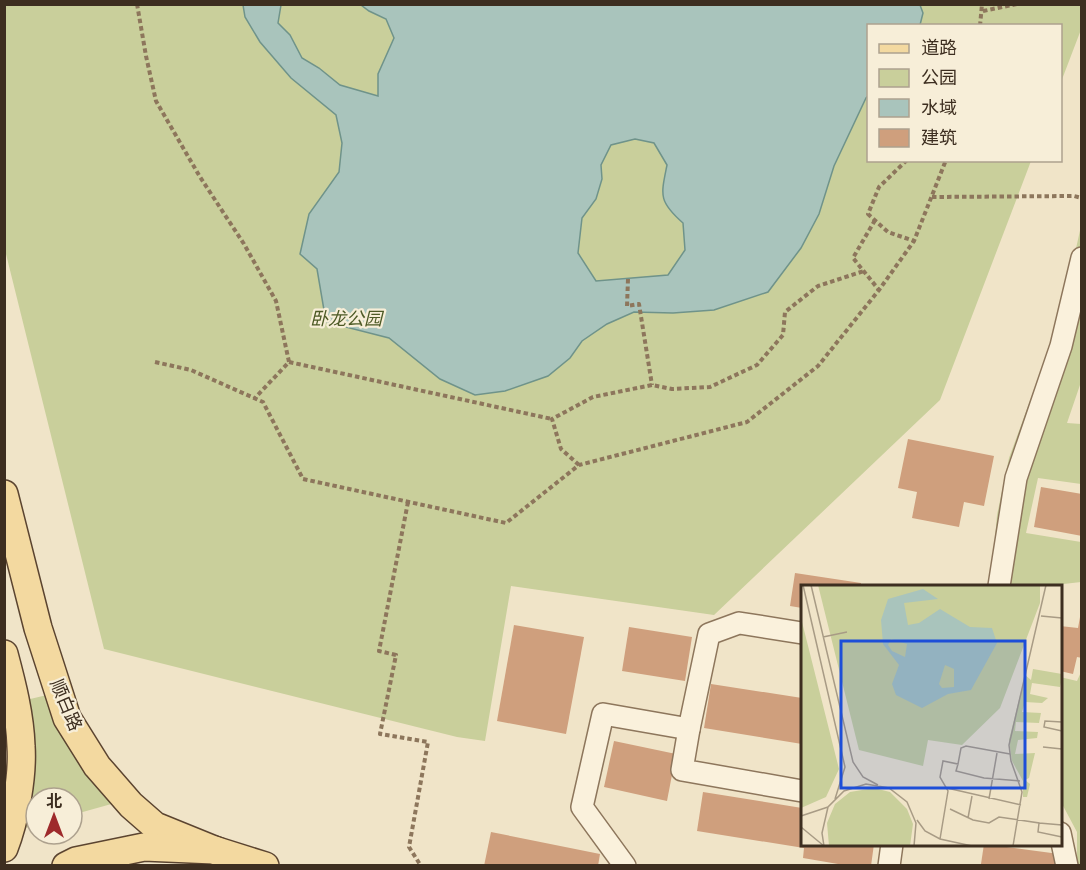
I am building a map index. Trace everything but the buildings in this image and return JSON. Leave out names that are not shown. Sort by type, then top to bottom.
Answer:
[{"type":"main road","name":"顺白路","points":[[4,494],[38,628],[67,718],[97,766],[135,808],[155,826],[219,852]]},
{"type":"main road","points":[[4,654],[13,688],[22,747],[17,804],[4,848]]},
{"type":"main road","points":[[66,866],[76,861],[144,847],[219,852],[265,866]]},
{"type":"street","points":[[999,585],[1016,478],[1061,346],[1082,258]]},
{"type":"street","points":[[801,633],[739,623],[709,634],[682,770],[801,791]]},
{"type":"street","points":[[626,866],[582,807],[603,714],[689,729]]},
{"type":"street","points":[[1062,842],[1067,866]]},
{"type":"street","points":[[889,866],[892,846]]},
{"type":"path","points":[[137,4],[156,101],[200,177],[244,244],[276,301],[289,362]]},
{"type":"path","points":[[980,24],[982,4]]},
{"type":"path","points":[[983,11],[1017,4]]},
{"type":"path","points":[[905,162],[879,187],[868,214],[888,232],[914,241]]},
{"type":"path","points":[[155,362],[191,370],[263,402],[303,479],[506,523],[579,465],[747,422],[818,366],[879,290],[914,241],[944,162]]},
{"type":"path","points":[[932,197],[1074,196],[1082,198]]},
{"type":"path","points":[[875,220],[853,258],[879,290]]},
{"type":"path","points":[[289,362],[552,419],[593,397],[652,385],[672,389],[710,387],[757,365],[783,335],[785,312],[818,286],[864,271]]},
{"type":"path","points":[[628,279],[627,306],[639,304],[652,385]]},
{"type":"path","points":[[254,399],[289,362]]},
{"type":"path","points":[[552,419],[561,449],[579,465]]},
{"type":"path","points":[[408,502],[379,651],[396,655],[380,734],[428,742],[409,846],[421,866]]},
{"type":"green space","name":"卧龙公园","points":[[1081,4],[1082,27],[1062,79],[1062,24],[867,24],[867,162],[1031,162],[940,400],[714,615],[511,586],[485,741],[457,737],[104,649],[5,250],[4,5]]},
{"type":"green space","points":[[1081,226],[1081,382],[1067,423],[1081,424],[1081,484],[1038,478],[1026,533],[1081,542],[1081,582],[1055,585],[991,585],[997,515],[1009,458],[1061,316]]},
{"type":"green space","points":[[1081,672],[1081,865],[1077,865],[1077,832],[1062,804],[1062,677],[1077,681]]},
{"type":"green space","points":[[47,695],[66,739],[87,775],[115,803],[84,812],[84,786],[32,786],[26,700]]},
{"type":"water","points":[[243,5],[281,5],[278,23],[290,35],[302,58],[340,85],[378,96],[378,74],[394,38],[386,19],[361,5],[920,5],[923,13],[920,24],[867,24],[867,97],[834,166],[819,214],[801,248],[768,292],[714,310],[673,313],[634,312],[607,324],[582,341],[570,358],[548,376],[505,391],[475,395],[440,379],[389,338],[326,322],[317,269],[300,254],[309,214],[339,172],[342,143],[336,115],[291,78],[260,42],[245,17]],"holes":[[[635,139],[654,143],[667,165],[663,197],[669,209],[683,223],[685,250],[668,275],[596,281],[578,253],[582,218],[596,199],[602,179],[601,165],[611,145]]]}]
